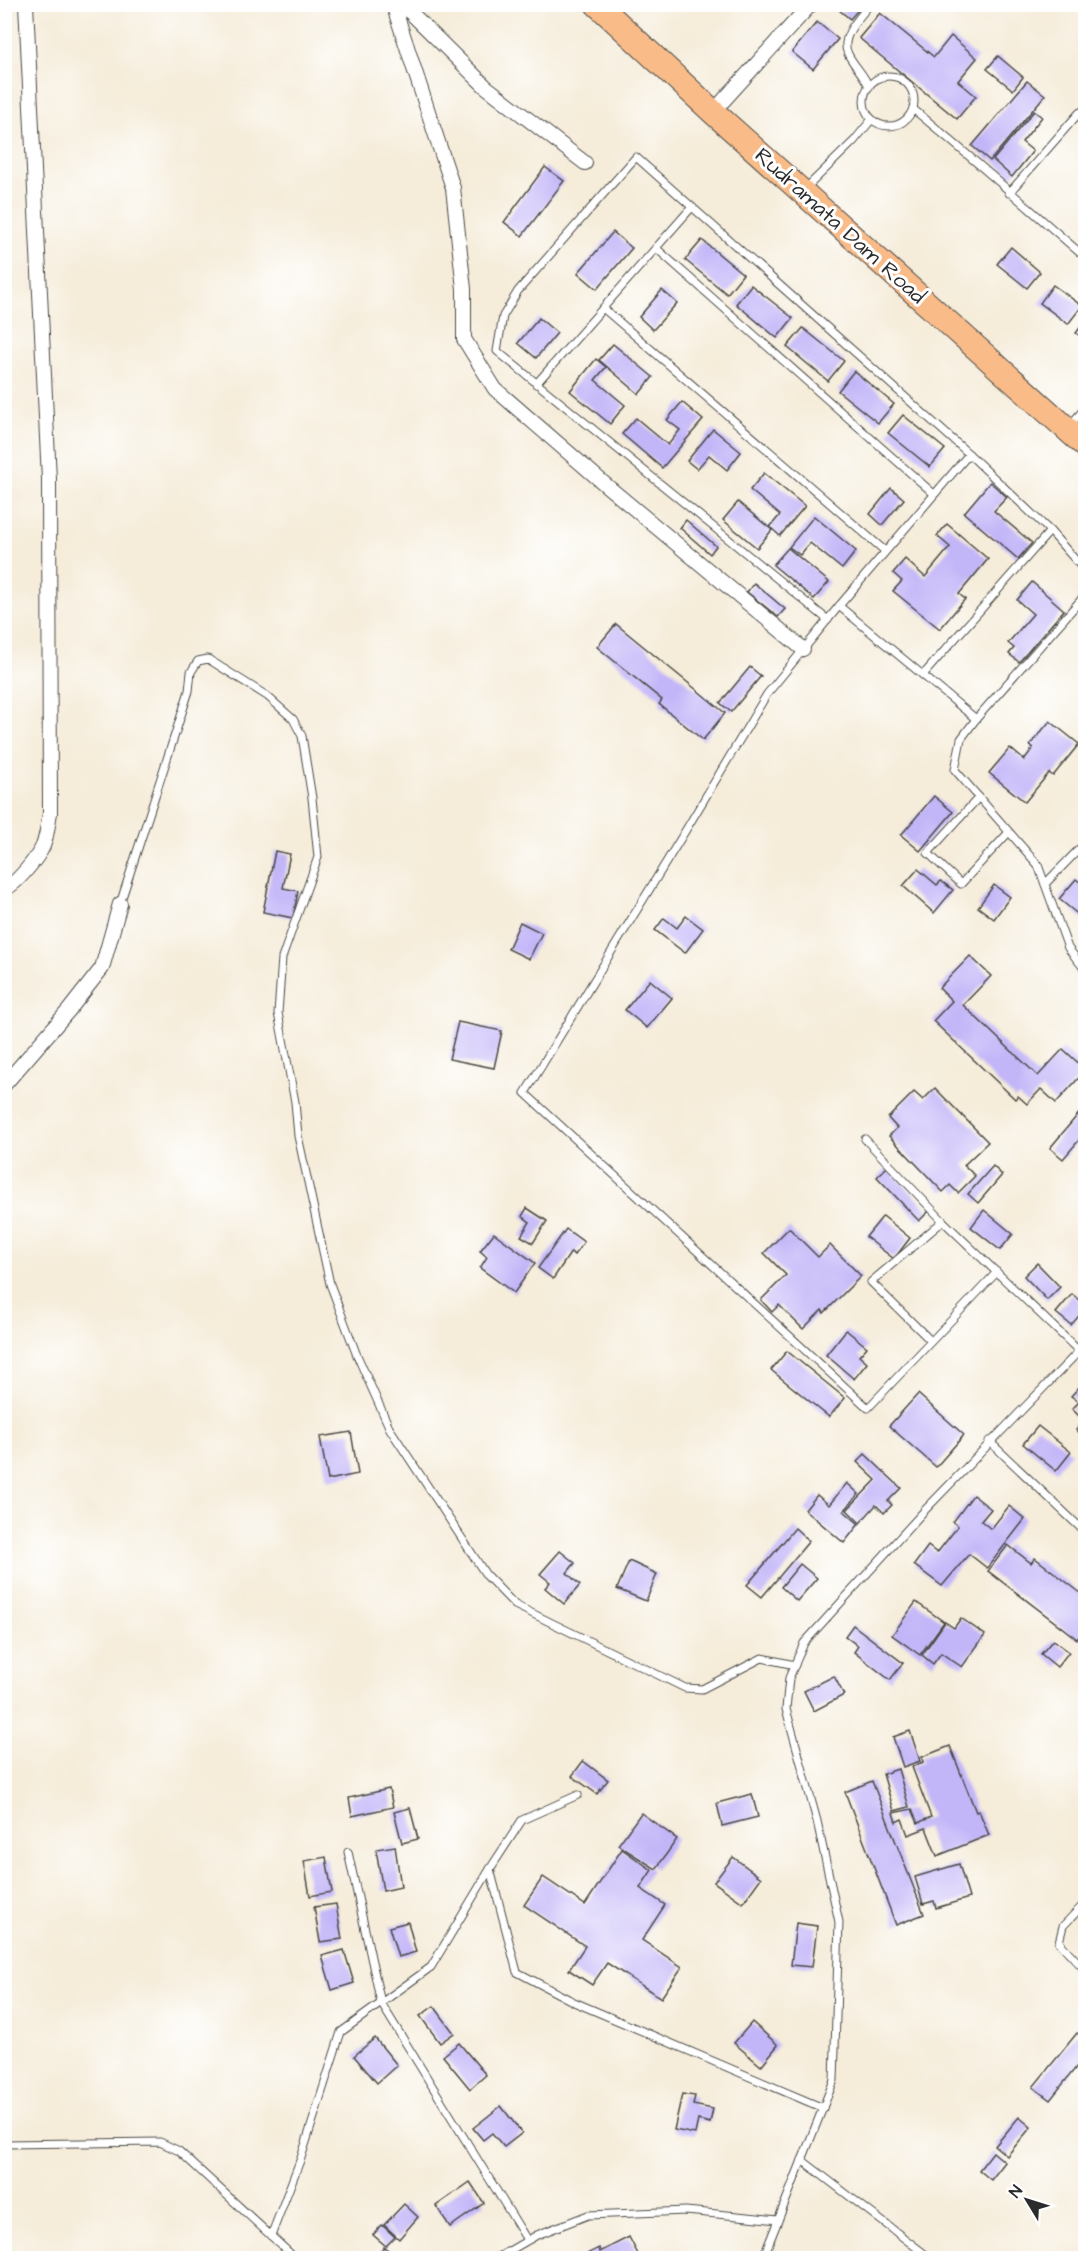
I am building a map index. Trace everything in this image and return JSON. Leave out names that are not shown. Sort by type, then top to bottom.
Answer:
[{"type":"highway","name":"Rudramata Dam Road","points":[[597,4],[713,112],[1086,446]]},
{"type":"street","points":[[4,889],[10,887],[43,846],[50,813],[49,479],[26,4]]},
{"type":"street","points":[[393,4],[453,188],[464,289],[464,339],[495,389],[616,494],[804,650]]},
{"type":"street","points":[[402,4],[485,86],[585,163]]},
{"type":"street","points":[[713,112],[812,4]]},
{"type":"street","points":[[4,1085],[102,968],[120,904]]},
{"type":"lane","points":[[868,87],[862,72],[847,54],[845,47],[849,33],[870,4]]},
{"type":"lane","points":[[894,76],[911,88],[913,109],[905,121],[885,126],[872,119],[867,114],[864,100],[868,87],[880,78],[894,76]]},
{"type":"lane","points":[[913,109],[969,154],[1009,193],[1086,258]]},
{"type":"lane","points":[[1009,193],[1078,113],[1086,109]]},
{"type":"lane","points":[[802,192],[854,141],[872,119]]},
{"type":"lane","points":[[828,620],[497,351],[503,316],[518,291],[636,157],[969,454],[1050,531],[1086,572]]},
{"type":"lane","points":[[536,384],[692,207]]},
{"type":"lane","points":[[656,248],[934,495]]},
{"type":"lane","points":[[603,308],[885,551]]},
{"type":"lane","points":[[1066,429],[1086,407]]},
{"type":"lane","points":[[969,454],[838,606],[767,694],[525,1094],[868,1408],[997,1272]]},
{"type":"lane","points":[[923,675],[1050,531]]},
{"type":"lane","points":[[1086,594],[961,739],[955,770],[1038,865],[1068,948],[1086,971]]},
{"type":"lane","points":[[838,606],[976,719]]},
{"type":"lane","points":[[120,904],[189,691],[191,672],[198,661],[208,659],[267,696],[293,719],[302,736],[318,857],[282,958],[278,1013],[295,1102],[298,1136],[330,1284],[356,1353],[390,1429],[486,1575],[515,1605],[685,1688],[702,1689],[762,1658],[795,1665]]},
{"type":"lane","points":[[979,797],[928,853],[961,884],[1009,832]]},
{"type":"lane","points":[[1045,884],[1086,842]]},
{"type":"lane","points":[[865,1138],[943,1221],[1079,1351]]},
{"type":"lane","points":[[931,1341],[871,1282],[943,1221]]},
{"type":"lane","points":[[763,2259],[834,2080],[839,1922],[817,1821],[786,1709],[789,1678],[804,1643],[989,1441],[1086,1344]]},
{"type":"lane","points":[[989,1441],[1086,1533]]},
{"type":"lane","points":[[271,2236],[301,2158],[341,2032],[431,1967],[522,1820],[578,1795]]},
{"type":"lane","points":[[348,1852],[381,2003],[527,2240]]},
{"type":"lane","points":[[490,1869],[517,1972],[574,2002],[823,2108]]},
{"type":"lane","points":[[1086,1902],[1063,1926],[1059,1942],[1086,1971]]},
{"type":"lane","points":[[4,2144],[160,2142],[179,2151],[295,2259]]},
{"type":"lane","points":[[802,2160],[930,2259]]},
{"type":"lane","points":[[497,2259],[527,2240],[588,2215],[686,2211],[778,2220]]},
{"type":"building","points":[[841,4],[863,4],[850,19],[838,9]]},
{"type":"building","points":[[880,13],[934,57],[951,36],[977,58],[958,81],[976,96],[957,119],[859,38]]},
{"type":"building","points":[[817,22],[838,39],[813,69],[792,52]]},
{"type":"building","points":[[998,56],[1023,77],[1013,90],[987,69]]},
{"type":"building","points":[[1027,81],[1045,95],[990,161],[972,146]]},
{"type":"building","points":[[1034,111],[1042,117],[1022,142],[1033,151],[1012,177],[993,160]]},
{"type":"building","points":[[545,167],[564,181],[522,236],[504,222]]},
{"type":"building","points":[[613,232],[632,248],[597,289],[578,273]]},
{"type":"building","points":[[702,240],[743,274],[727,294],[685,260]]},
{"type":"building","points":[[1011,247],[1040,272],[1027,288],[997,264]]},
{"type":"building","points":[[751,285],[793,318],[777,338],[736,304]]},
{"type":"building","points":[[1053,285],[1082,306],[1068,324],[1040,303]]},
{"type":"building","points":[[662,290],[677,303],[653,330],[639,317]]},
{"type":"building","points":[[539,318],[557,333],[536,358],[518,343]]},
{"type":"building","points":[[1086,320],[1086,340],[1076,333]]},
{"type":"building","points":[[803,328],[844,361],[828,381],[787,347]]},
{"type":"building","points":[[613,344],[653,377],[639,394],[599,360]]},
{"type":"building","points":[[596,359],[606,367],[595,380],[625,405],[610,424],[570,391]]},
{"type":"building","points":[[854,371],[894,404],[878,423],[838,391]]},
{"type":"building","points":[[682,402],[703,420],[662,468],[622,434],[636,418],[668,445],[680,430],[667,420]]},
{"type":"building","points":[[903,415],[945,449],[930,467],[888,433]]},
{"type":"building","points":[[713,429],[741,452],[727,470],[709,455],[697,469],[687,461]]},
{"type":"building","points":[[764,473],[805,506],[780,536],[770,527],[780,515],[750,490]]},
{"type":"building","points":[[990,482],[1007,497],[994,511],[1032,543],[1018,559],[964,513]]},
{"type":"building","points":[[891,488],[904,499],[882,525],[870,514]]},
{"type":"building","points":[[738,502],[772,530],[757,548],[723,520]]},
{"type":"building","points":[[814,516],[856,551],[842,569],[810,543],[800,555],[789,547]]},
{"type":"building","points":[[686,520],[716,546],[710,554],[680,528]]},
{"type":"building","points":[[947,524],[988,559],[959,594],[965,599],[940,629],[893,591],[902,581],[893,573],[905,559],[925,577],[950,547],[937,536]]},
{"type":"building","points":[[788,548],[829,582],[814,599],[773,565]]},
{"type":"building","points":[[1032,582],[1064,610],[1019,662],[1009,654],[1014,648],[1008,643],[1033,614],[1017,600]]},
{"type":"building","points":[[754,583],[785,609],[778,617],[747,592]]},
{"type":"building","points":[[616,624],[725,713],[703,740],[659,704],[662,700],[597,647]]},
{"type":"building","points":[[750,667],[761,676],[731,712],[720,703]]},
{"type":"building","points":[[1050,721],[1079,744],[1053,776],[1049,773],[1025,802],[989,773],[1010,748],[1024,760],[1033,748],[1030,745]]},
{"type":"building","points":[[934,796],[953,812],[920,851],[901,835]]},
{"type":"building","points":[[275,851],[290,854],[283,888],[298,891],[293,918],[263,912]]},
{"type":"building","points":[[918,869],[937,885],[941,881],[953,890],[934,913],[903,886]]},
{"type":"building","points":[[1076,879],[1086,887],[1086,921],[1059,899]]},
{"type":"building","points":[[994,885],[1010,897],[994,919],[978,907]]},
{"type":"building","points":[[686,916],[703,929],[685,953],[655,930],[664,918],[677,928]]},
{"type":"building","points":[[520,922],[542,933],[529,959],[508,949]]},
{"type":"building","points":[[970,956],[991,976],[963,1005],[1038,1076],[1063,1049],[1086,1070],[1056,1103],[1041,1089],[1027,1104],[1018,1096],[1015,1099],[933,1021],[952,1001],[939,988]]},
{"type":"building","points":[[650,980],[672,998],[647,1028],[625,1010]]},
{"type":"building","points":[[458,1022],[502,1031],[494,1068],[449,1059]]},
{"type":"building","points":[[935,1088],[988,1142],[964,1165],[975,1176],[958,1193],[950,1185],[943,1192],[889,1136],[897,1128],[888,1118],[914,1092],[923,1100]]},
{"type":"building","points":[[1086,1105],[1086,1132],[1063,1159],[1050,1148]]},
{"type":"building","points":[[993,1166],[1002,1175],[978,1203],[968,1194]]},
{"type":"building","points":[[887,1167],[929,1211],[919,1221],[877,1177]]},
{"type":"building","points":[[527,1208],[547,1221],[533,1243],[521,1236],[530,1222],[522,1216]]},
{"type":"building","points":[[984,1210],[1013,1234],[1000,1250],[971,1227]]},
{"type":"building","points":[[883,1216],[910,1238],[894,1259],[866,1237]]},
{"type":"building","points":[[789,1228],[818,1257],[830,1245],[861,1276],[824,1313],[822,1310],[803,1329],[779,1305],[772,1312],[761,1300],[786,1275],[764,1253]]},
{"type":"building","points":[[566,1229],[584,1242],[574,1255],[571,1252],[553,1279],[538,1268]]},
{"type":"building","points":[[494,1233],[535,1263],[514,1293],[480,1268],[487,1257],[480,1251]]},
{"type":"building","points":[[1037,1263],[1060,1287],[1047,1300],[1024,1276]]},
{"type":"building","points":[[1072,1294],[1086,1305],[1086,1308],[1071,1325],[1056,1313]]},
{"type":"building","points":[[846,1330],[867,1347],[859,1356],[867,1363],[854,1379],[826,1355]]},
{"type":"building","points":[[787,1351],[845,1398],[829,1417],[771,1370]]},
{"type":"building","points":[[1086,1380],[1086,1438],[1076,1430],[1084,1421],[1072,1409],[1079,1402],[1071,1396]]},
{"type":"building","points":[[918,1394],[964,1435],[936,1467],[889,1426]]},
{"type":"building","points":[[1038,1426],[1071,1452],[1056,1471],[1023,1444]]},
{"type":"building","points":[[351,1432],[358,1474],[328,1480],[320,1437]]},
{"type":"building","points":[[865,1454],[901,1488],[888,1501],[892,1505],[884,1513],[876,1505],[860,1523],[847,1510],[876,1480],[857,1462]]},
{"type":"building","points":[[847,1483],[859,1494],[844,1511],[859,1524],[844,1543],[805,1510],[817,1495],[829,1505]]},
{"type":"building","points":[[973,1495],[991,1509],[981,1521],[991,1529],[1009,1506],[1025,1519],[987,1568],[969,1554],[942,1586],[914,1565],[928,1546],[937,1553],[958,1526],[953,1522]]},
{"type":"building","points":[[795,1528],[809,1541],[762,1597],[747,1585]]},
{"type":"building","points":[[1008,1545],[1031,1563],[1035,1558],[1086,1597],[1086,1628],[1077,1639],[988,1571]]},
{"type":"building","points":[[560,1551],[575,1563],[567,1573],[580,1585],[564,1604],[545,1588],[550,1582],[540,1574]]},
{"type":"building","points":[[629,1561],[657,1574],[646,1601],[617,1589]]},
{"type":"building","points":[[800,1564],[817,1578],[797,1601],[781,1587]]},
{"type":"building","points":[[916,1602],[944,1622],[920,1655],[892,1635]]},
{"type":"building","points":[[961,1618],[985,1635],[962,1667],[941,1653],[933,1664],[922,1655],[945,1622],[954,1628]]},
{"type":"building","points":[[853,1625],[903,1663],[890,1680],[854,1652],[858,1646],[845,1636]]},
{"type":"building","points":[[1053,1640],[1069,1652],[1057,1667],[1041,1654]]},
{"type":"building","points":[[834,1676],[844,1695],[814,1711],[804,1691]]},
{"type":"building","points":[[910,1731],[920,1761],[903,1767],[893,1737]]},
{"type":"building","points":[[950,1746],[976,1812],[979,1811],[989,1835],[937,1856],[926,1828],[908,1835],[902,1819],[896,1822],[893,1813],[912,1809],[918,1823],[931,1817],[912,1767],[923,1762],[922,1757]]},
{"type":"building","points":[[583,1761],[608,1780],[597,1794],[572,1776]]},
{"type":"building","points":[[898,1769],[909,1807],[894,1811],[883,1774]]},
{"type":"building","points":[[872,1781],[924,1914],[896,1925],[845,1792]]},
{"type":"building","points":[[389,1789],[393,1807],[352,1816],[349,1798]]},
{"type":"building","points":[[752,1794],[758,1817],[722,1826],[717,1803]]},
{"type":"building","points":[[410,1808],[418,1839],[402,1843],[394,1812]]},
{"type":"building","points":[[641,1813],[677,1839],[656,1869],[618,1845]]},
{"type":"building","points":[[395,1846],[401,1887],[383,1891],[376,1849]]},
{"type":"building","points":[[622,1849],[652,1870],[640,1888],[665,1905],[642,1940],[682,1967],[661,1998],[607,1963],[592,1985],[569,1970],[585,1946],[524,1905],[543,1877],[585,1905]]},
{"type":"building","points":[[326,1857],[332,1892],[310,1896],[304,1861]]},
{"type":"building","points":[[733,1857],[761,1878],[743,1903],[714,1882]]},
{"type":"building","points":[[959,1864],[969,1898],[936,1908],[934,1901],[923,1904],[915,1877]]},
{"type":"building","points":[[336,1904],[342,1939],[320,1942],[314,1907]]},
{"type":"building","points":[[408,1922],[416,1952],[398,1957],[389,1927]]},
{"type":"building","points":[[796,1923],[817,1926],[812,1967],[791,1965]]},
{"type":"building","points":[[344,1950],[354,1983],[332,1990],[322,1956]]},
{"type":"building","points":[[434,2006],[454,2033],[440,2043],[420,2016]]},
{"type":"building","points":[[752,2022],[778,2045],[761,2066],[734,2043]]},
{"type":"building","points":[[1077,2033],[1086,2040],[1086,2055],[1050,2100],[1033,2087]]},
{"type":"building","points":[[375,2038],[397,2065],[377,2083],[354,2056]]},
{"type":"building","points":[[459,2043],[486,2075],[470,2089],[443,2056]]},
{"type":"building","points":[[682,2094],[695,2096],[693,2105],[713,2109],[710,2123],[698,2120],[695,2134],[674,2130]]},
{"type":"building","points":[[501,2106],[522,2133],[504,2147],[492,2133],[483,2140],[473,2128]]},
{"type":"building","points":[[1019,2117],[1031,2127],[1007,2156],[995,2146]]},
{"type":"building","points":[[993,2152],[1005,2162],[991,2180],[979,2170]]},
{"type":"building","points":[[470,2182],[484,2203],[450,2227],[436,2206]]},
{"type":"building","points":[[404,2204],[418,2217],[399,2239],[384,2225]]},
{"type":"building","points":[[382,2225],[395,2237],[386,2246],[373,2235]]},
{"type":"building","points":[[629,2237],[640,2258],[579,2258],[599,2248],[600,2252]]},
{"type":"building","points":[[384,2247],[398,2258],[374,2258]]}]
